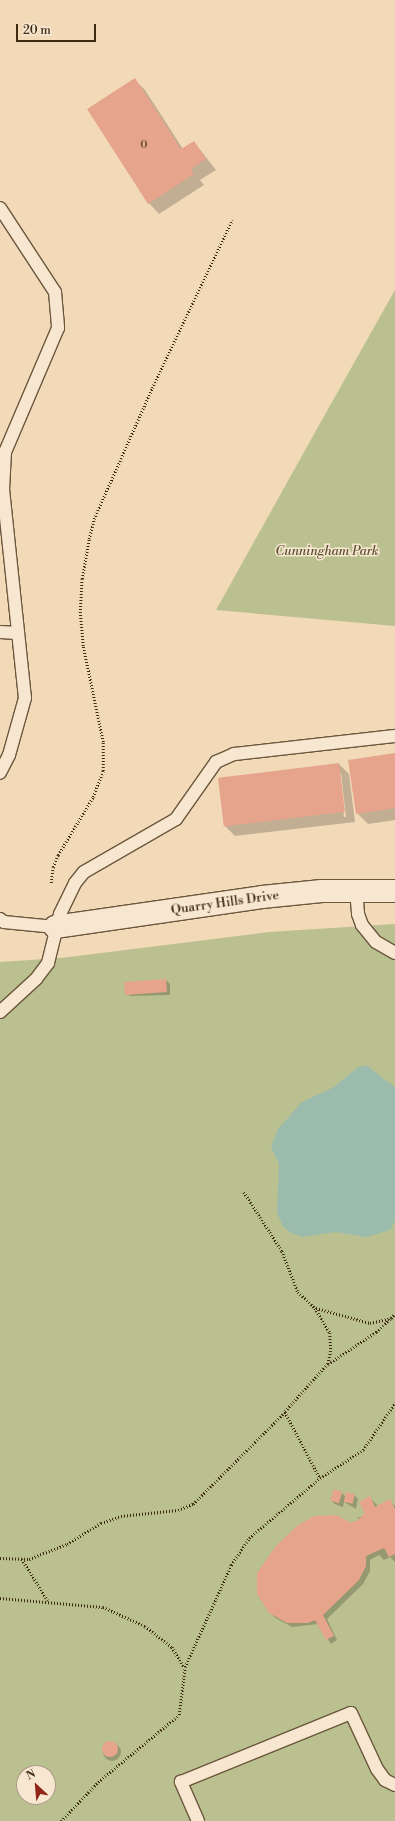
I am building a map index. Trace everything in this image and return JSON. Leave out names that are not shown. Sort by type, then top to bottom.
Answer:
[{"type":"street","name":"Quarry Hills Drive","points":[[58,920],[262,897],[356,890],[395,892]]},
{"type":"lane","points":[[0,208],[55,292],[58,328],[5,452],[2,489],[5,548],[18,633],[25,698],[9,755],[0,774]]},
{"type":"lane","points":[[0,632],[18,633]]},
{"type":"lane","points":[[0,1012],[36,979],[48,963],[52,954],[58,920],[75,882],[84,872],[176,819],[209,770],[224,758],[395,736]]},
{"type":"lane","points":[[356,890],[362,925],[376,942],[395,953]]},
{"type":"lane","points":[[0,919],[4,922],[58,920]]},
{"type":"lane","points":[[198,1821],[181,1782],[351,1713],[380,1775],[395,1785]]},
{"type":"path","points":[[58,920],[52,891],[53,867],[96,790],[104,756],[80,613],[82,579],[88,539],[94,519],[152,388],[232,220]]},
{"type":"path","points":[[244,1192],[282,1251],[298,1292],[315,1308],[330,1334],[331,1351],[328,1364]]},
{"type":"path","points":[[315,1308],[370,1323],[391,1318]]},
{"type":"path","points":[[0,1558],[22,1559],[67,1544],[108,1521],[122,1516],[178,1510],[193,1504],[285,1412],[328,1364],[376,1332],[395,1314]]},
{"type":"path","points":[[61,1821],[98,1782],[179,1715],[185,1667],[231,1566],[249,1538],[320,1478],[363,1450],[395,1403]]},
{"type":"path","points":[[285,1412],[320,1478]]},
{"type":"path","points":[[22,1559],[48,1601]]},
{"type":"path","points":[[0,1598],[103,1607],[145,1626],[172,1647],[185,1667]]},
{"type":"green space","name":"Cunningham Park","points":[[395,290],[395,626],[216,610],[318,427]]},
{"type":"green space","points":[[395,924],[395,1821],[0,1821],[0,962],[61,958],[269,932]]},
{"type":"shaded area","points":[[366,1065],[395,1087],[395,1221],[390,1230],[367,1237],[335,1232],[303,1237],[291,1233],[282,1225],[277,1212],[279,1164],[271,1147],[278,1129],[302,1102],[334,1087],[357,1068]]},
{"type":"building","points":[[135,78],[181,149],[194,141],[206,159],[191,169],[194,174],[148,204],[87,109]]},
{"type":"building","points":[[395,753],[395,808],[356,814],[348,760]]},
{"type":"building","points":[[339,763],[345,812],[224,827],[218,778]]},
{"type":"building","points":[[166,979],[167,992],[125,995],[124,982]]},
{"type":"building","points":[[334,1489],[343,1492],[339,1503],[330,1500]]},
{"type":"building","points":[[346,1492],[355,1494],[353,1504],[344,1502]]},
{"type":"building","points":[[370,1496],[375,1507],[390,1499],[395,1509],[395,1554],[389,1557],[384,1548],[366,1556],[366,1566],[359,1580],[323,1615],[334,1636],[326,1640],[315,1620],[308,1623],[287,1623],[269,1613],[257,1594],[257,1573],[276,1546],[297,1526],[314,1516],[336,1515],[351,1523],[358,1520],[365,1513],[359,1502]]},
{"type":"building","points":[[110,1741],[117,1746],[118,1749],[113,1756],[110,1757],[103,1752],[102,1749],[107,1742]]}]
